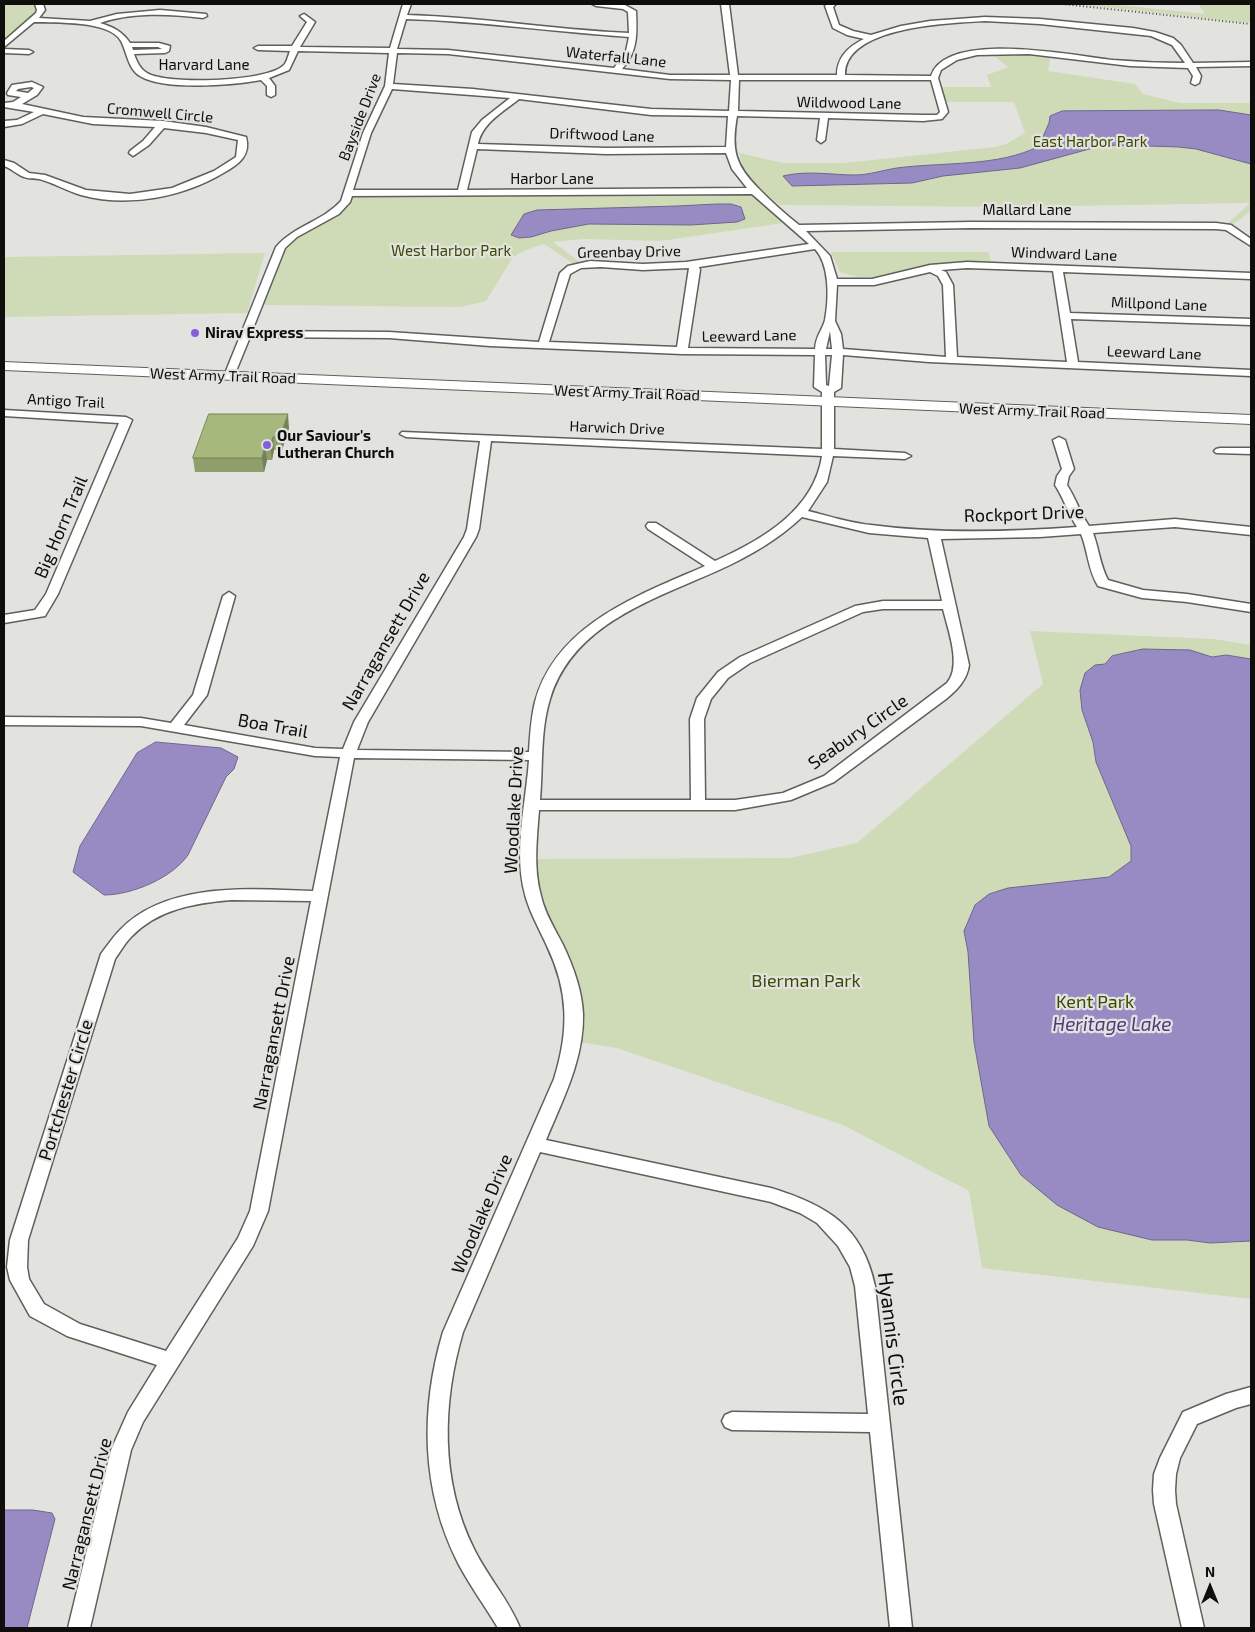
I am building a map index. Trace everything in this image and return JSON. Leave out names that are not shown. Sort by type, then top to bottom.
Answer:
[{"type":"main road","name":"West Army Trail Road","points":[[4,366],[229,376],[828,396],[1251,420]]},
{"type":"street","points":[[4,45],[34,20],[41,10],[39,4]]},
{"type":"street","name":"Bayside Drive","points":[[229,376],[281,247],[294,235],[336,212],[345,202],[367,133],[389,86],[393,50],[407,4]]},
{"type":"street","points":[[596,4],[631,10],[632,34],[629,56],[615,72]]},
{"type":"street","points":[[725,4],[736,92],[729,135],[736,169],[756,191],[820,250]]},
{"type":"street","points":[[832,4],[829,6],[836,26],[850,33],[872,38]]},
{"type":"street","points":[[943,11],[955,21]]},
{"type":"street","points":[[90,24],[129,15],[190,13],[203,16]]},
{"type":"street","name":"Harvard Lane","points":[[34,20],[90,24],[103,27],[118,34],[139,72],[148,77],[163,81],[236,81],[264,78],[286,68],[311,22],[304,16]]},
{"type":"street","points":[[403,17],[457,19],[587,34],[632,34]]},
{"type":"street","points":[[841,78],[840,69],[843,58],[853,49],[872,38],[908,28],[955,21],[1028,20],[1149,33],[1174,42],[1197,76],[1195,83]]},
{"type":"street","name":"Harvard Lane","points":[[258,48],[295,49]]},
{"type":"street","name":"Waterfall Lane","points":[[295,49],[461,53],[670,77],[934,78]]},
{"type":"street","points":[[4,51],[29,52]]},
{"type":"street","points":[[934,78],[937,69],[952,60],[972,54],[996,51],[1037,52],[1118,63],[1251,64]]},
{"type":"street","points":[[264,78],[271,86],[271,95]]},
{"type":"street","name":"Wildwood Lane","points":[[389,86],[446,88],[634,111],[923,118],[941,116],[944,110],[934,78]]},
{"type":"street","points":[[4,114],[29,96]]},
{"type":"street","points":[[462,193],[474,135],[517,96]]},
{"type":"street","name":"Cromwell Circle","points":[[4,105],[14,105],[91,120],[162,124],[214,131],[243,139],[242,155],[233,164],[178,190],[141,197],[100,195],[73,190],[41,177],[29,176],[20,172],[12,164],[4,163]]},
{"type":"street","points":[[4,124],[19,122],[42,111]]},
{"type":"street","points":[[821,140],[824,117]]},
{"type":"street","points":[[133,153],[146,143],[162,124]]},
{"type":"street","name":"Driftwood Lane","points":[[472,146],[606,150],[731,150]]},
{"type":"street","name":"Harbor Lane","points":[[348,193],[756,191]]},
{"type":"street","name":"Mallard Lane","points":[[797,228],[971,225],[1216,226],[1228,227],[1251,243]]},
{"type":"street","name":"Greenbay Drive","points":[[544,346],[565,273],[571,268],[593,265],[660,267],[693,265],[771,253],[807,255],[820,250]]},
{"type":"street","name":"Woodlake Drive","points":[[509,1628],[505,1618],[480,1582],[465,1554],[452,1522],[439,1466],[437,1410],[442,1372],[453,1332],[570,1059],[574,1033],[575,1012],[567,973],[537,908],[529,878],[540,715],[548,683],[562,660],[581,639],[598,625],[630,604],[746,553],[768,539],[800,513],[820,484],[824,474],[827,452],[828,396],[835,388],[836,352],[835,327],[830,321],[831,279],[829,263],[820,250]]},
{"type":"street","points":[[682,351],[695,270],[693,265]]},
{"type":"street","name":"Windward Lane","points":[[831,279],[874,282],[930,268],[967,265],[1251,276]]},
{"type":"street","points":[[930,268],[942,274],[948,285],[952,360]]},
{"type":"street","points":[[1058,269],[1074,365]]},
{"type":"street","name":"Millpond Lane","points":[[1066,316],[1251,322]]},
{"type":"street","name":"Woodlake Drive","points":[[828,396],[820,387],[821,351],[825,326],[830,321]]},
{"type":"street","name":"Leeward Lane","points":[[246,334],[388,335],[544,346],[682,351],[821,351],[952,360],[1251,373]]},
{"type":"street","name":"Antigo Trail","points":[[4,413],[126,420]]},
{"type":"street","name":"Big Horn Trail","points":[[4,619],[40,613],[52,594],[126,420]]},
{"type":"street","name":"Harwich Drive","points":[[406,434],[905,456]]},
{"type":"street","name":"Narragansett Drive","points":[[79,1628],[121,1450],[135,1418],[246,1241],[259,1211],[348,754],[361,722],[470,537],[473,529],[486,438]]},
{"type":"street","points":[[1059,440],[1068,469],[1063,476],[1061,485],[1072,502],[1076,516],[1086,530],[1094,553],[1096,569],[1103,583],[1142,594],[1187,598],[1251,608]]},
{"type":"street","points":[[1220,451],[1251,451]]},
{"type":"street","name":"Rockport Drive","points":[[800,513],[869,529],[934,535],[1040,533],[1185,523],[1251,531]]},
{"type":"street","points":[[652,526],[716,567]]},
{"type":"street","name":"Seabury Circle","points":[[533,805],[735,806],[760,803],[806,790],[829,779],[941,696],[958,680],[962,665],[934,535]]},
{"type":"street","points":[[175,728],[200,695],[229,596]]},
{"type":"street","points":[[698,806],[697,719],[704,698],[723,675],[745,660],[860,608],[883,605],[949,605]]},
{"type":"street","name":"Boa Trail","points":[[4,721],[125,721],[297,749],[348,754],[536,756]]},
{"type":"street","name":"Portchester Circle","points":[[170,1361],[74,1330],[36,1310],[24,1288],[17,1267],[19,1240],[107,958],[118,940],[148,914],[177,903],[214,896],[321,896]]},
{"type":"street","name":"Hyannis Circle","points":[[534,1144],[771,1195],[789,1201],[823,1217],[854,1253],[864,1276],[902,1628]]},
{"type":"street","points":[[1193,1628],[1165,1504],[1165,1474],[1170,1458],[1190,1418],[1233,1400],[1251,1396]]},
{"type":"street","points":[[732,1421],[880,1422]]},
{"type":"green space","points":[[4,4],[36,4],[38,5],[38,12],[9,38],[4,38]]},
{"type":"green space","points":[[1075,4],[1110,4],[1205,14],[1198,4],[1251,4],[1251,23]]},
{"type":"green space","name":"East Harbor Park","points":[[989,52],[1051,55],[1048,71],[1135,84],[1143,94],[1180,103],[1251,103],[1251,211],[1231,226],[1226,225],[1250,203],[1010,207],[780,205],[755,182],[741,161],[739,153],[783,163],[844,163],[995,147],[1006,144],[1025,133],[1014,102],[945,102],[941,87],[991,87],[987,75],[1008,67]]},
{"type":"green space","name":"West Harbor Park","points":[[744,193],[752,195],[783,223],[661,241],[583,239],[553,242],[581,263],[574,264],[544,244],[513,257],[486,301],[461,307],[263,305],[284,250],[290,241],[341,211],[353,196],[357,195]]},
{"type":"green space","points":[[831,252],[988,252],[992,264],[937,264],[888,275],[864,277],[840,272]]},
{"type":"green space","points":[[265,253],[247,313],[4,317],[4,257]]},
{"type":"green space","name":"Kent Park","points":[[1030,631],[1214,639],[1251,645],[1251,1299],[982,1268],[969,1191],[843,1125],[617,1048],[573,1041],[575,1012],[537,908],[529,859],[790,858],[857,843],[1043,684]]},
{"type":"water","points":[[1219,110],[1251,115],[1251,164],[1196,149],[1116,145],[1093,148],[1020,168],[943,176],[912,183],[792,186],[783,176],[810,173],[860,175],[897,168],[970,163],[1007,157],[1024,153],[1039,146],[1050,116],[1062,111]]},
{"type":"water","points":[[731,204],[741,207],[745,219],[737,222],[691,225],[589,224],[531,237],[519,238],[511,235],[524,214],[537,210]]},
{"type":"water","name":"Heritage Lake","points":[[1143,649],[1190,650],[1212,657],[1226,655],[1251,659],[1251,1241],[1210,1243],[1187,1240],[1152,1240],[1098,1227],[1057,1205],[1021,1175],[989,1126],[974,1042],[968,952],[964,931],[975,905],[989,894],[1008,888],[1109,877],[1131,861],[1131,846],[1096,762],[1093,742],[1082,710],[1080,690],[1085,673],[1095,665],[1105,664],[1112,656]]},
{"type":"water","points":[[156,742],[221,748],[238,757],[234,769],[226,777],[188,855],[181,863],[162,878],[150,884],[127,892],[104,895],[73,872],[80,846],[137,753]]},
{"type":"water","points":[[4,1510],[33,1510],[52,1513],[55,1519],[27,1628],[4,1628]]},
{"type":"building","points":[[209,414],[288,414],[280,437],[273,437],[270,446],[265,446],[262,458],[193,458]]},
{"type":"railway","points":[[1062,4],[1251,24]]},
{"type":"place","name":"Nirav Express","points":[[195,333]]},
{"type":"place","name":"Our Saviour's Lutheran Church","points":[[267,445]]},
{"type":"park label","name":"Bierman Park","points":[[806,981]]}]
